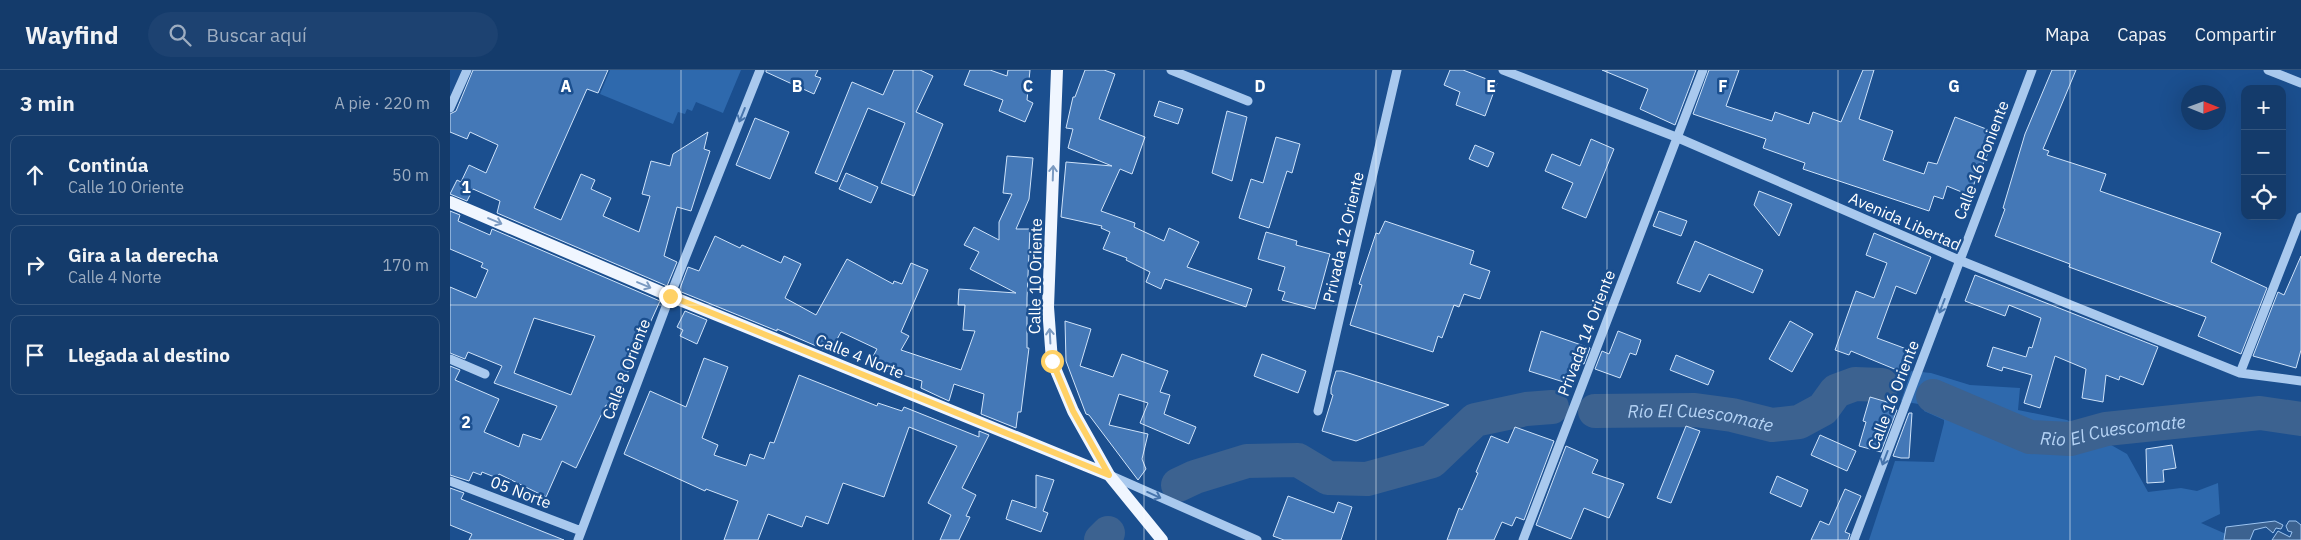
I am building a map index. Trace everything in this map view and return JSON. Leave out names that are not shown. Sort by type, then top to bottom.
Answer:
[{"type":"main road","name":"Calle 10 Oriente","points":[[1057,70],[1048,307],[1052,361],[1073,411],[1109,475],[1159,539]]},
{"type":"main road","name":"Calle 4 Norte","points":[[450,202],[670,296],[1109,475]]},
{"type":"street","points":[[450,108],[466,70]]},
{"type":"street","name":"Calle 8 Oriente","points":[[580,536],[670,296],[760,70]]},
{"type":"street","points":[[1171,70],[1248,101]]},
{"type":"street","name":"Privada 12 Oriente","points":[[1318,411],[1397,70]]},
{"type":"street","name":"Avenida Libertad","points":[[1503,70],[1676,137],[1959,260],[2240,373],[2301,381]]},
{"type":"street","name":"Privada 14 Oriente","points":[[1523,540],[1703,70]]},
{"type":"street","name":"Calle 16 Poniente","points":[[1959,260],[2032,70]]},
{"type":"street","points":[[2268,70],[2301,83]]},
{"type":"street","points":[[2240,373],[2301,217]]},
{"type":"street","name":"Calle 16 Oriente","points":[[1854,540],[1959,260]]},
{"type":"street","points":[[450,359],[485,374]]},
{"type":"street","name":"Calle 4 Norte","points":[[1109,475],[1257,540]]},
{"type":"street","name":"05 Norte","points":[[450,481],[580,536]]},
{"type":"shaded area","points":[[610,70],[741,70],[723,113],[696,102],[692,111],[687,109],[685,114],[678,112],[673,124],[600,94]]},
{"type":"shaded area","points":[[1911,371],[1931,373],[1970,385],[2020,388],[2018,410],[2067,420],[2127,454],[2148,492],[2181,488],[2197,491],[2218,483],[2220,514],[2201,523],[2226,534],[2225,540],[1869,540],[1895,461],[1934,462],[1944,423],[1944,420],[1924,411],[1924,405],[1901,401]]},
{"type":"shaded area","points":[[2275,521],[2283,525],[2281,529],[2276,528],[2273,533],[2266,527],[2254,530],[2250,540],[2224,540],[2226,527]]},
{"type":"shaded area","points":[[2289,521],[2296,521],[2301,525],[2301,540],[2272,540],[2278,531],[2290,537],[2292,532],[2288,531],[2286,526]]},
{"type":"building","points":[[473,70],[608,70],[598,93],[587,89],[534,208],[561,220],[581,174],[595,180],[591,189],[611,198],[603,216],[639,232],[650,196],[642,194],[651,161],[670,166],[673,154],[708,132],[704,149],[710,151],[691,211],[677,207],[664,256],[677,262],[667,286],[497,213],[500,201],[473,189],[467,201],[450,194],[457,180],[461,182],[469,165],[486,173],[498,145],[470,132],[467,139],[450,132],[450,114],[456,111]]},
{"type":"building","points":[[766,70],[818,70],[815,76],[821,78],[814,94],[766,72]]},
{"type":"building","points":[[894,70],[920,70],[933,76],[916,112],[943,124],[914,196],[881,183],[905,123],[868,108],[837,182],[815,173],[852,82],[883,95]]},
{"type":"building","points":[[970,70],[990,70],[1007,76],[1008,70],[1030,70],[1027,100],[1033,103],[1025,122],[999,111],[1003,100],[964,85]]},
{"type":"building","points":[[1085,70],[1104,70],[1115,74],[1099,119],[1145,137],[1132,174],[1120,169],[1101,211],[1135,223],[1134,227],[1164,241],[1169,228],[1199,242],[1187,267],[1252,289],[1246,307],[1165,279],[1161,289],[1146,282],[1150,272],[1126,260],[1127,258],[1103,249],[1110,232],[1101,228],[1102,226],[1061,217],[1066,162],[1112,166],[1068,148],[1073,129],[1066,128],[1073,97],[1075,97]]},
{"type":"building","points":[[1450,70],[1463,70],[1497,83],[1485,116],[1456,105],[1460,92],[1444,85]]},
{"type":"building","points":[[1602,70],[1696,70],[1675,125],[1640,109],[1648,89]]},
{"type":"building","points":[[1709,70],[1739,70],[1726,106],[1772,121],[1775,112],[1809,124],[1813,112],[1841,122],[1863,70],[1874,70],[1859,119],[1893,131],[1883,160],[1924,174],[1928,162],[1937,164],[1955,117],[1994,132],[1987,150],[1989,151],[1969,195],[1947,186],[1943,199],[1934,196],[1929,211],[1803,169],[1805,163],[1763,148],[1766,139],[1693,114]]},
{"type":"building","points":[[2052,70],[2076,70],[2043,149],[2049,151],[2047,155],[2106,174],[2100,191],[2221,233],[2211,262],[2267,288],[2241,354],[2198,336],[2206,317],[2069,267],[2070,264],[1995,236],[2005,209],[2003,208],[2025,134]]},
{"type":"building","points":[[1159,101],[1183,109],[1178,124],[1154,116]]},
{"type":"building","points":[[1227,111],[1247,117],[1232,181],[1212,173]]},
{"type":"building","points":[[755,118],[789,132],[770,179],[736,165]]},
{"type":"building","points":[[1276,137],[1300,144],[1292,173],[1287,171],[1269,228],[1239,218],[1251,179],[1263,183]]},
{"type":"building","points":[[1591,139],[1614,149],[1586,218],[1562,208],[1573,183],[1545,171],[1552,154],[1580,166]]},
{"type":"building","points":[[1475,145],[1494,153],[1488,167],[1469,159]]},
{"type":"building","points":[[1007,156],[1033,158],[1029,199],[1016,229],[1030,229],[1027,298],[1027,348],[1029,348],[1021,412],[1018,412],[1016,428],[981,414],[984,394],[954,384],[949,401],[921,388],[922,381],[894,372],[893,374],[870,362],[877,349],[841,332],[830,352],[679,291],[688,267],[699,271],[715,236],[740,248],[742,245],[781,263],[784,256],[801,264],[785,298],[816,315],[847,259],[893,284],[894,281],[902,284],[911,263],[928,270],[901,332],[909,336],[901,350],[961,370],[975,331],[963,330],[965,305],[958,305],[959,289],[1016,293],[970,269],[979,252],[964,245],[974,227],[999,240],[999,222],[1012,194],[1003,193]]},
{"type":"building","points":[[846,173],[878,187],[871,203],[839,189]]},
{"type":"building","points":[[1759,191],[1792,204],[1779,236],[1754,205]]},
{"type":"building","points":[[450,211],[460,215],[458,221],[490,235],[492,229],[660,301],[612,407],[606,405],[576,468],[562,461],[546,497],[499,474],[497,478],[482,472],[481,475],[473,472],[469,481],[450,475],[450,366],[460,370],[455,380],[499,399],[484,432],[519,447],[523,434],[541,440],[557,406],[494,383],[502,366],[468,352],[465,359],[450,353],[450,287],[476,298],[488,270],[481,267],[483,263],[450,249]],"holes":[[[534,318],[595,336],[571,395],[514,373]]]},
{"type":"building","points":[[1659,211],[1687,221],[1681,236],[1653,226]]},
{"type":"building","points":[[1385,221],[1474,251],[1470,264],[1490,271],[1480,299],[1464,294],[1459,307],[1454,305],[1442,338],[1438,336],[1433,352],[1350,325],[1362,285],[1359,284],[1376,233],[1379,234]]},
{"type":"building","points":[[1266,232],[1297,241],[1296,245],[1330,254],[1315,309],[1282,300],[1285,292],[1278,290],[1285,267],[1258,259]]},
{"type":"building","points":[[1874,233],[1931,257],[1916,294],[1896,286],[1877,338],[1912,351],[1904,373],[1851,351],[1849,355],[1835,350],[1856,291],[1874,298],[1887,263],[1866,255]]},
{"type":"building","points":[[1695,241],[1763,270],[1753,293],[1709,274],[1700,292],[1677,283]]},
{"type":"building","points":[[2301,256],[2301,350],[2296,368],[2253,356],[2278,292],[2284,295]]},
{"type":"building","points":[[1975,275],[2158,347],[2143,385],[2120,376],[2119,380],[2106,375],[2103,402],[2082,398],[2086,369],[2055,356],[2040,408],[2024,403],[2032,375],[2003,367],[2002,371],[1987,366],[1993,347],[2026,357],[2029,347],[2032,348],[2041,318],[2009,305],[2005,316],[1965,301]]},
{"type":"building","points":[[685,311],[707,320],[697,344],[680,336],[683,330],[677,327]]},
{"type":"building","points":[[1065,321],[1091,329],[1080,366],[1113,377],[1122,354],[1168,371],[1160,392],[1170,395],[1164,414],[1196,427],[1189,444],[1140,423],[1148,403],[1119,394],[1109,425],[1148,434],[1142,459],[1146,469],[1138,480],[1089,415],[1086,414],[1066,361]]},
{"type":"building","points":[[1790,321],[1813,334],[1792,372],[1769,359]]},
{"type":"building","points":[[1541,331],[1590,348],[1584,364],[1580,363],[1573,385],[1529,371]]},
{"type":"building","points":[[1618,331],[1641,340],[1636,355],[1630,353],[1620,378],[1595,369],[1602,351],[1609,354]]},
{"type":"building","points":[[1262,354],[1306,371],[1298,393],[1254,376]]},
{"type":"building","points":[[1676,355],[1714,371],[1708,385],[1670,370]]},
{"type":"building","points":[[704,358],[728,367],[702,438],[718,445],[714,455],[746,466],[750,454],[764,459],[770,442],[774,443],[799,375],[877,406],[878,403],[902,411],[904,407],[979,437],[979,431],[989,435],[962,488],[976,495],[966,516],[970,517],[959,540],[940,540],[951,515],[928,503],[957,446],[909,427],[884,497],[843,483],[828,524],[806,516],[802,527],[768,514],[758,540],[724,540],[738,501],[706,489],[705,491],[624,454],[650,391],[686,407]]},
{"type":"building","points":[[1336,371],[1342,371],[1449,405],[1356,441],[1322,431],[1333,395],[1331,394],[1331,388]]},
{"type":"building","points":[[1870,397],[1894,404],[1892,409],[1897,410],[1881,452],[1859,446],[1866,422],[1863,421]]},
{"type":"building","points":[[1909,413],[1912,413],[1909,458],[1893,456]]},
{"type":"building","points":[[1686,426],[1700,431],[1671,503],[1657,498]]},
{"type":"building","points":[[1515,427],[1554,441],[1524,520],[1516,517],[1512,526],[1502,522],[1494,540],[1447,540],[1459,508],[1462,510],[1478,473],[1476,472],[1491,436],[1508,443]]},
{"type":"building","points":[[1820,435],[1856,451],[1847,471],[1811,455]]},
{"type":"building","points":[[2172,445],[2176,468],[2163,470],[2164,482],[2147,483],[2146,449]]},
{"type":"building","points":[[1566,446],[1598,460],[1592,473],[1624,484],[1609,518],[1584,508],[1571,539],[1536,525]]},
{"type":"building","points":[[1036,475],[1054,480],[1043,511],[1048,513],[1041,532],[1006,519],[1012,500],[1036,508]]},
{"type":"building","points":[[1777,476],[1808,490],[1801,507],[1770,493]]},
{"type":"building","points":[[450,488],[464,493],[461,499],[564,540],[469,540],[472,534],[450,525]]},
{"type":"building","points":[[1845,489],[1861,496],[1845,532],[1850,534],[1848,540],[1811,540],[1820,521],[1829,525]]},
{"type":"building","points":[[1288,496],[1334,513],[1338,502],[1352,507],[1341,540],[1284,540],[1273,536]]},
{"type":"waterway","name":"Rio El Cuescomate","points":[[1595,411],[1695,410],[1732,415],[1772,425],[1799,422],[1823,409],[1836,391],[1855,384],[1882,385]]},
{"type":"waterway","name":"Rio El Cuescomate","points":[[1933,396],[2030,437],[2070,439],[2106,429],[2260,413],[2301,419]]},
{"type":"waterway","name":"Rio El Cuescomate","points":[[1178,485],[1195,477],[1247,461],[1298,460],[1328,478],[1367,479],[1432,461],[1475,420],[1526,409],[1552,407]]},
{"type":"waterway","name":"Rio El Cuescomate","points":[[1101,540],[1108,533]]},
{"type":"route","points":[[670,296],[1109,475],[1073,411],[1052,361]]}]
